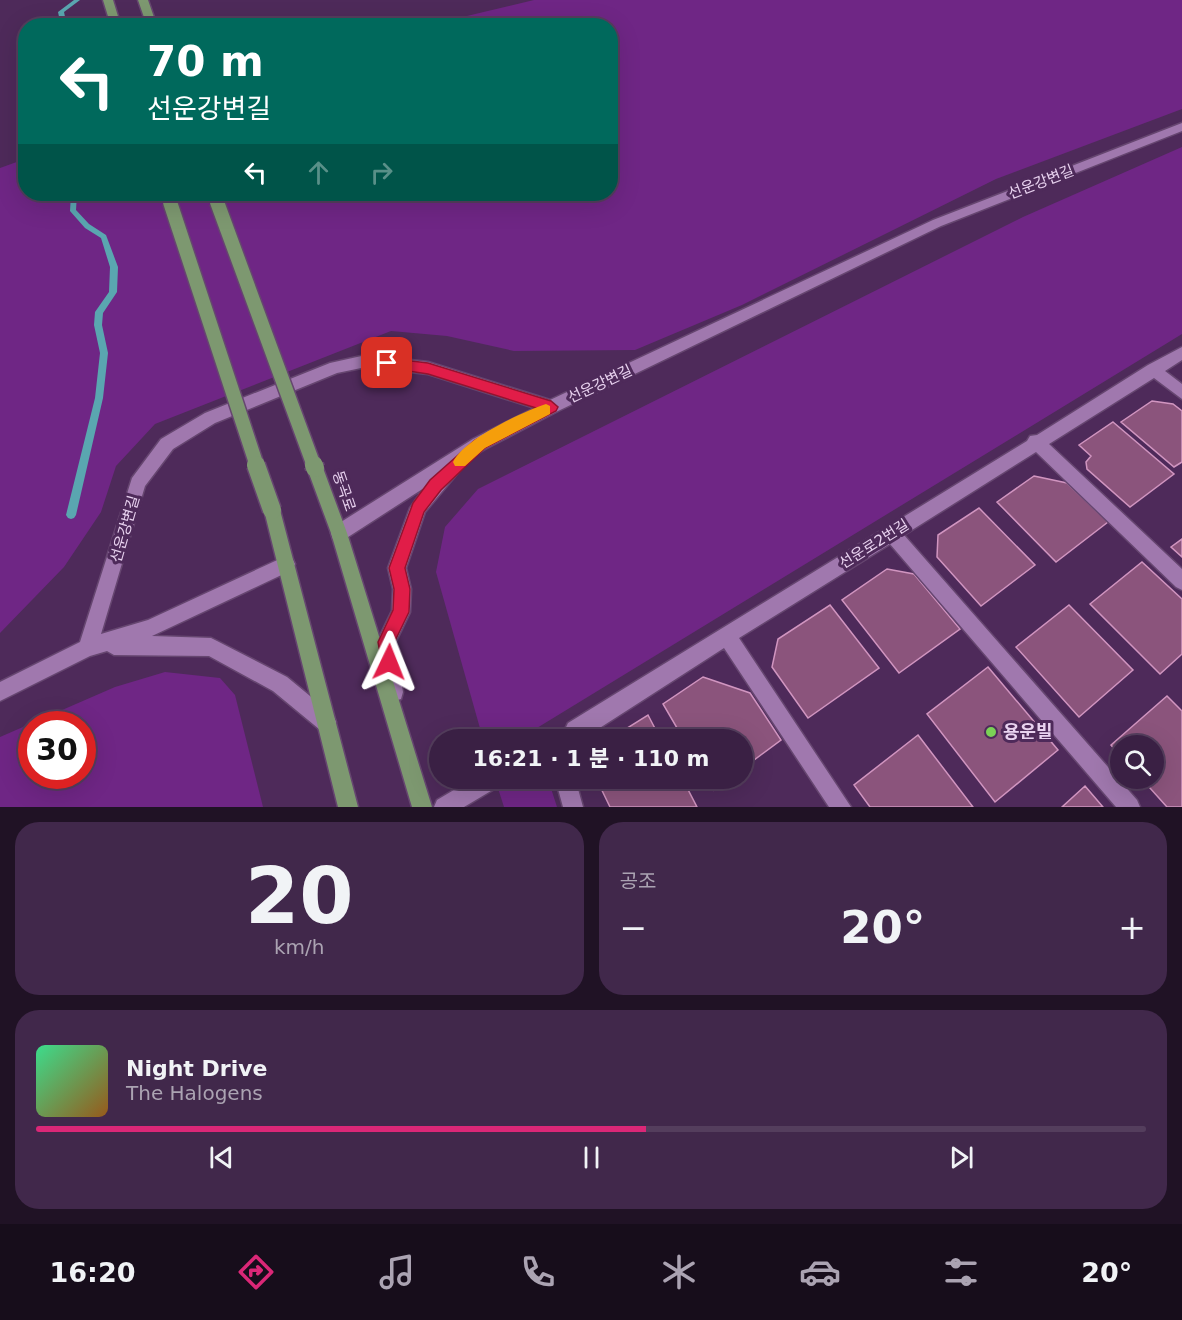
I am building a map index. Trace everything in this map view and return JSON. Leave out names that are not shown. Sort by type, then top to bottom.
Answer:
[{"type":"main road","points":[[108,0],[114,18]]},
{"type":"main road","points":[[143,0],[149,18]]},
{"type":"main road","points":[[170,201],[218,353],[272,510],[348,807]]},
{"type":"main road","name":"동곡로","points":[[217,201],[339,533],[401,744],[422,807]]},
{"type":"street","name":"선운강변길","points":[[87,648],[106,593],[138,483],[167,444],[210,418],[334,367],[366,361],[428,368],[551,407],[937,223],[1182,127]]},
{"type":"street","name":"선운로2번길","points":[[574,729],[728,636],[1035,441],[1182,353]]},
{"type":"street","points":[[1153,369],[1182,393]]},
{"type":"street","points":[[339,533],[480,444],[551,407]]},
{"type":"street","points":[[1035,441],[1182,581]]},
{"type":"street","points":[[401,744],[386,642],[401,612],[402,589],[397,568],[418,508],[436,485],[480,444]]},
{"type":"street","points":[[891,532],[1130,807]]},
{"type":"street","points":[[0,692],[87,648],[150,628],[286,564]]},
{"type":"street","points":[[728,636],[841,807]]},
{"type":"street","points":[[87,648],[135,645],[212,648],[280,684],[326,722]]},
{"type":"street","points":[[444,807],[475,789]]},
{"type":"street","points":[[568,789],[573,807]]},
{"type":"shaded area","points":[[534,0],[1182,0],[1182,109],[996,179],[742,305],[635,350],[514,351],[447,336],[391,331],[155,424],[116,466],[101,512],[64,567],[0,633],[0,168],[18,162],[18,201],[618,201],[618,18],[458,18]]},
{"type":"shaded area","points":[[1182,147],[1182,334],[535,729],[480,729],[436,572],[445,527],[478,489],[1023,217]]},
{"type":"shaded area","points":[[165,672],[220,678],[235,695],[263,807],[0,807],[0,737],[18,729],[18,789],[96,789],[96,711],[60,711],[115,687]]},
{"type":"shaded area","points":[[498,789],[551,789],[557,807],[504,807]]},
{"type":"building","points":[[1152,401],[1173,404],[1182,411],[1182,462],[1174,467],[1121,422]]},
{"type":"building","points":[[1113,422],[1174,474],[1130,507],[1087,469],[1086,462],[1091,456],[1079,445]]},
{"type":"building","points":[[1034,476],[1067,483],[1108,522],[1056,562],[997,502]]},
{"type":"building","points":[[979,508],[1035,565],[981,606],[937,557],[938,535]]},
{"type":"building","points":[[1182,539],[1182,557],[1171,547]]},
{"type":"building","points":[[1142,562],[1182,599],[1182,654],[1160,674],[1090,604]]},
{"type":"building","points":[[887,569],[914,574],[960,629],[899,673],[842,600]]},
{"type":"building","points":[[830,605],[879,668],[808,718],[772,667],[778,639]]},
{"type":"building","points":[[1069,605],[1133,670],[1079,717],[1016,647]]},
{"type":"building","name":"용운빌","points":[[988,667],[1058,750],[995,802],[927,714]]},
{"type":"building","points":[[703,677],[750,693],[781,740],[753,761],[753,729],[678,729],[663,704]]},
{"type":"building","points":[[1167,696],[1182,711],[1182,807],[1167,807],[1151,789],[1164,789],[1164,735],[1122,735]]},
{"type":"building","points":[[648,715],[655,729],[626,729]]},
{"type":"building","points":[[918,735],[973,807],[870,807],[854,785]]},
{"type":"building","points":[[1085,786],[1103,807],[1062,807]]},
{"type":"building","points":[[601,789],[688,789],[697,807],[610,807]]},
{"type":"waterway","points":[[62,18],[61,12],[77,0]]},
{"type":"waterway","points":[[71,515],[99,398],[104,353],[98,325],[99,312],[113,292],[114,267],[104,237],[87,226],[73,211],[74,201]]},
{"type":"slow traffic","points":[[460,462],[480,444],[546,410]]},
{"type":"place","name":"용운빌","points":[[991,732]]},
{"type":"route","points":[[387,363],[428,368],[551,407],[480,444],[436,485],[418,508],[404,542],[397,568],[402,589],[401,612],[386,642],[389,662]]}]
